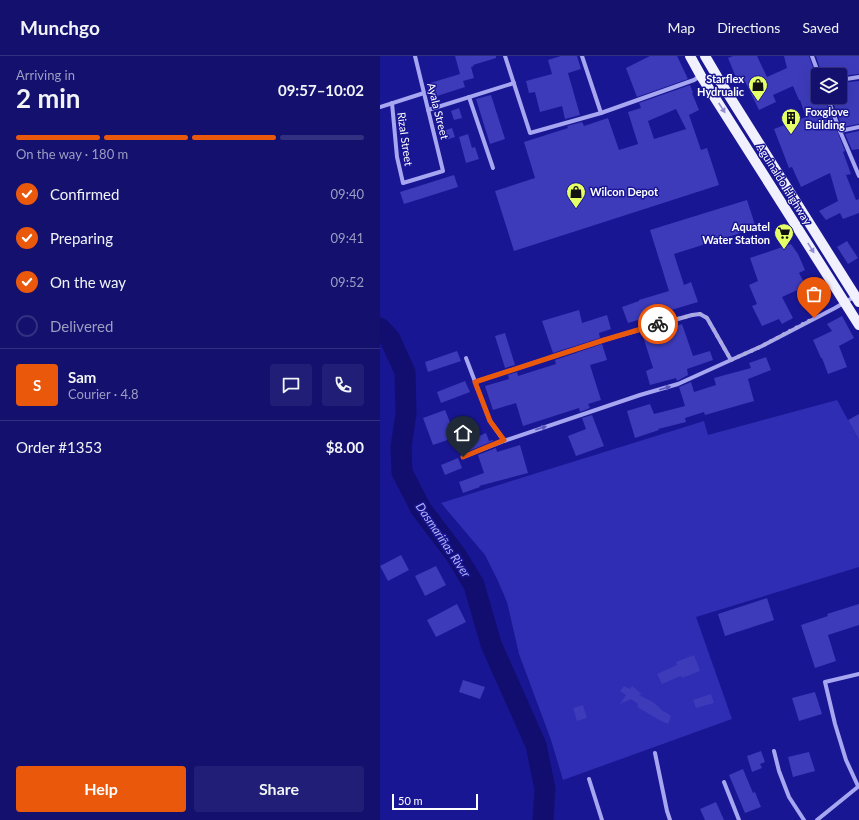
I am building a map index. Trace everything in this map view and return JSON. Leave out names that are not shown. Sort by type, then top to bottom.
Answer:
[{"type":"main road","name":"Aguinaldo Highway","points":[[690,56],[701,76],[859,325]]},
{"type":"main road","name":"Aguinaldo Highway","points":[[706,56],[718,78],[857,299]]},
{"type":"street","name":"Ayala Street","points":[[415,56],[443,171]]},
{"type":"street","points":[[505,56],[530,134],[601,113],[694,80],[701,76]]},
{"type":"street","points":[[582,56],[601,113]]},
{"type":"street","points":[[812,56],[816,68]]},
{"type":"street","points":[[847,79],[859,77]]},
{"type":"street","points":[[428,110],[514,83]]},
{"type":"street","points":[[380,107],[424,93]]},
{"type":"street","points":[[469,97],[493,168]]},
{"type":"street","name":"Rizal Street","points":[[392,103],[397,157],[403,183],[443,171]]},
{"type":"street","points":[[830,104],[859,176]]},
{"type":"street","points":[[840,131],[859,127]]},
{"type":"street","points":[[463,457],[504,440],[678,384],[762,346],[845,302],[857,299]]},
{"type":"street","points":[[475,382],[604,340],[700,314],[707,318],[731,360]]},
{"type":"street","points":[[466,358],[490,421],[504,440]]},
{"type":"street","points":[[817,820],[859,786],[846,760],[835,724],[825,682],[859,674]]},
{"type":"street","points":[[774,751],[779,772],[789,797],[804,820]]},
{"type":"street","points":[[655,753],[670,820]]},
{"type":"street","points":[[589,778],[602,820]]},
{"type":"street","points":[[724,782],[739,820]]},
{"type":"shaded area","points":[[837,400],[859,440],[859,567],[696,617],[732,719],[563,780],[551,740],[519,654],[507,602],[498,581],[485,555],[441,503],[704,421],[708,435]]},
{"type":"building","points":[[455,56],[496,56],[496,58],[473,65],[474,66],[471,67],[474,78],[463,81],[465,87],[431,98],[427,84],[460,74]]},
{"type":"building","points":[[561,56],[577,56],[581,69],[568,73],[580,115],[565,119],[562,106],[540,112],[535,92],[529,93],[526,81],[552,74],[548,60]]},
{"type":"building","points":[[650,56],[677,56],[688,79],[637,97],[626,68]]},
{"type":"building","points":[[733,56],[757,56],[767,77],[787,68],[784,56],[809,56],[813,68],[811,68],[811,104],[827,104],[845,151],[843,152],[851,174],[846,175],[856,200],[859,199],[859,213],[843,219],[840,213],[826,220],[819,211],[838,201],[830,173],[801,187],[792,167],[789,168],[774,129],[806,117],[793,86],[773,95],[776,102],[759,110],[744,79],[738,82],[728,58]]},
{"type":"building","points":[[816,56],[859,56],[859,74],[847,75],[847,68],[820,68]]},
{"type":"building","points":[[859,81],[859,124],[842,127],[834,104],[847,104],[847,82]]},
{"type":"building","points":[[690,85],[699,110],[689,115],[701,150],[707,148],[719,185],[514,251],[495,191],[535,178],[524,142],[568,128],[567,126],[582,122],[584,126],[608,118],[619,150],[638,144],[628,112],[641,108],[639,103]],"holes":[[[676,109],[686,129],[654,139],[648,121]]]},
{"type":"building","points":[[491,95],[505,139],[490,144],[476,99]]},
{"type":"building","points":[[459,108],[462,118],[454,120],[451,111]]},
{"type":"building","points":[[452,128],[455,137],[446,140],[443,131]]},
{"type":"building","points":[[859,131],[859,149],[852,150],[845,134]]},
{"type":"building","points":[[468,134],[472,148],[475,147],[479,159],[466,163],[459,137]]},
{"type":"building","points":[[454,175],[458,187],[404,204],[400,192]]},
{"type":"building","points":[[747,200],[756,228],[674,254],[684,285],[691,282],[698,302],[648,317],[650,323],[640,326],[638,320],[628,323],[622,307],[669,291],[650,230]]},
{"type":"building","points":[[847,241],[858,258],[848,264],[837,247]]},
{"type":"building","points":[[791,244],[798,254],[805,270],[799,273],[806,286],[782,297],[793,318],[782,324],[779,319],[762,326],[752,306],[757,304],[749,285],[758,281],[750,258]]},
{"type":"building","points":[[579,310],[582,323],[607,315],[611,329],[599,333],[600,338],[553,353],[542,321]]},
{"type":"building","points":[[842,316],[854,338],[839,346],[847,367],[828,374],[813,340],[832,331],[827,324]]},
{"type":"building","points":[[682,324],[693,356],[710,351],[713,360],[687,369],[688,375],[677,381],[676,378],[650,385],[646,371],[653,368],[642,333],[652,330],[653,334]]},
{"type":"building","points":[[505,333],[515,365],[505,368],[495,336]]},
{"type":"building","points":[[602,344],[607,360],[590,365],[601,400],[588,404],[590,408],[580,412],[579,408],[523,426],[516,403],[493,410],[485,386],[509,379],[508,375],[517,372],[518,376],[556,364],[555,360]]},
{"type":"building","points":[[457,351],[461,361],[428,372],[425,362]]},
{"type":"building","points":[[766,357],[771,370],[748,379],[754,401],[705,415],[704,412],[685,418],[686,422],[658,429],[659,430],[635,438],[627,411],[650,404],[654,414],[685,406],[679,387],[691,382],[694,392],[716,385],[714,378],[751,368],[749,363]]},
{"type":"building","points":[[465,381],[470,392],[441,403],[437,392]]},
{"type":"building","points":[[445,410],[456,437],[433,445],[423,418]]},
{"type":"building","points":[[859,414],[859,440],[848,420]]},
{"type":"building","points":[[592,415],[604,446],[576,456],[568,436],[586,429],[582,418]]},
{"type":"building","points":[[486,433],[489,441],[493,441],[462,454],[458,445]]},
{"type":"building","points":[[520,445],[528,473],[479,486],[480,487],[463,493],[459,482],[484,473],[478,455],[496,448],[497,452]]},
{"type":"building","points":[[458,458],[462,468],[445,475],[441,465]]},
{"type":"building","points":[[401,555],[409,570],[388,581],[380,566]]},
{"type":"building","points":[[436,566],[446,585],[425,596],[415,576]]},
{"type":"building","points":[[767,598],[774,620],[725,636],[718,614]]},
{"type":"building","points":[[457,604],[466,622],[436,637],[427,620]]},
{"type":"building","points":[[859,604],[859,625],[828,635],[836,661],[815,668],[801,625],[828,616],[827,614]]},
{"type":"building","points":[[694,655],[700,671],[682,678],[681,676],[662,684],[657,674],[677,665],[676,662]]},
{"type":"building","points":[[463,680],[485,687],[480,699],[459,692]]},
{"type":"building","points":[[624,686],[630,689],[632,686],[642,694],[639,695],[653,702],[661,710],[671,716],[668,724],[637,707],[638,704],[631,699],[620,704],[626,695],[620,691]]},
{"type":"building","points":[[815,692],[822,714],[799,721],[792,698]]},
{"type":"building","points":[[711,694],[714,703],[696,708],[693,700]]},
{"type":"building","points":[[583,705],[587,718],[577,721],[573,708]]},
{"type":"building","points":[[761,751],[765,762],[760,764],[762,768],[752,772],[747,756]]},
{"type":"building","points":[[809,752],[815,771],[793,777],[788,757]]},
{"type":"building","points":[[743,769],[753,793],[755,792],[761,807],[745,813],[729,775]]},
{"type":"building","points":[[716,802],[724,820],[705,820],[700,809]]},
{"type":"waterway","name":"Dasmariñas River","points":[[380,328],[390,339],[405,372],[406,414],[401,447],[402,472],[421,509],[456,555],[474,585],[491,644],[536,745],[545,789],[543,820]]},
{"type":"way so far","points":[[658,324],[700,314],[707,318],[731,360],[762,346],[814,318]]},
{"type":"place","name":"Starflex Hydrualic","points":[[758,102]]},
{"type":"place","name":"Foxglove Building","points":[[791,135]]},
{"type":"place","name":"Wilcon Depot","points":[[576,209]]},
{"type":"place","name":"Aquatel Water Station","points":[[784,250]]},
{"type":"route","points":[[463,457],[504,440],[490,421],[475,382],[658,324]]}]
